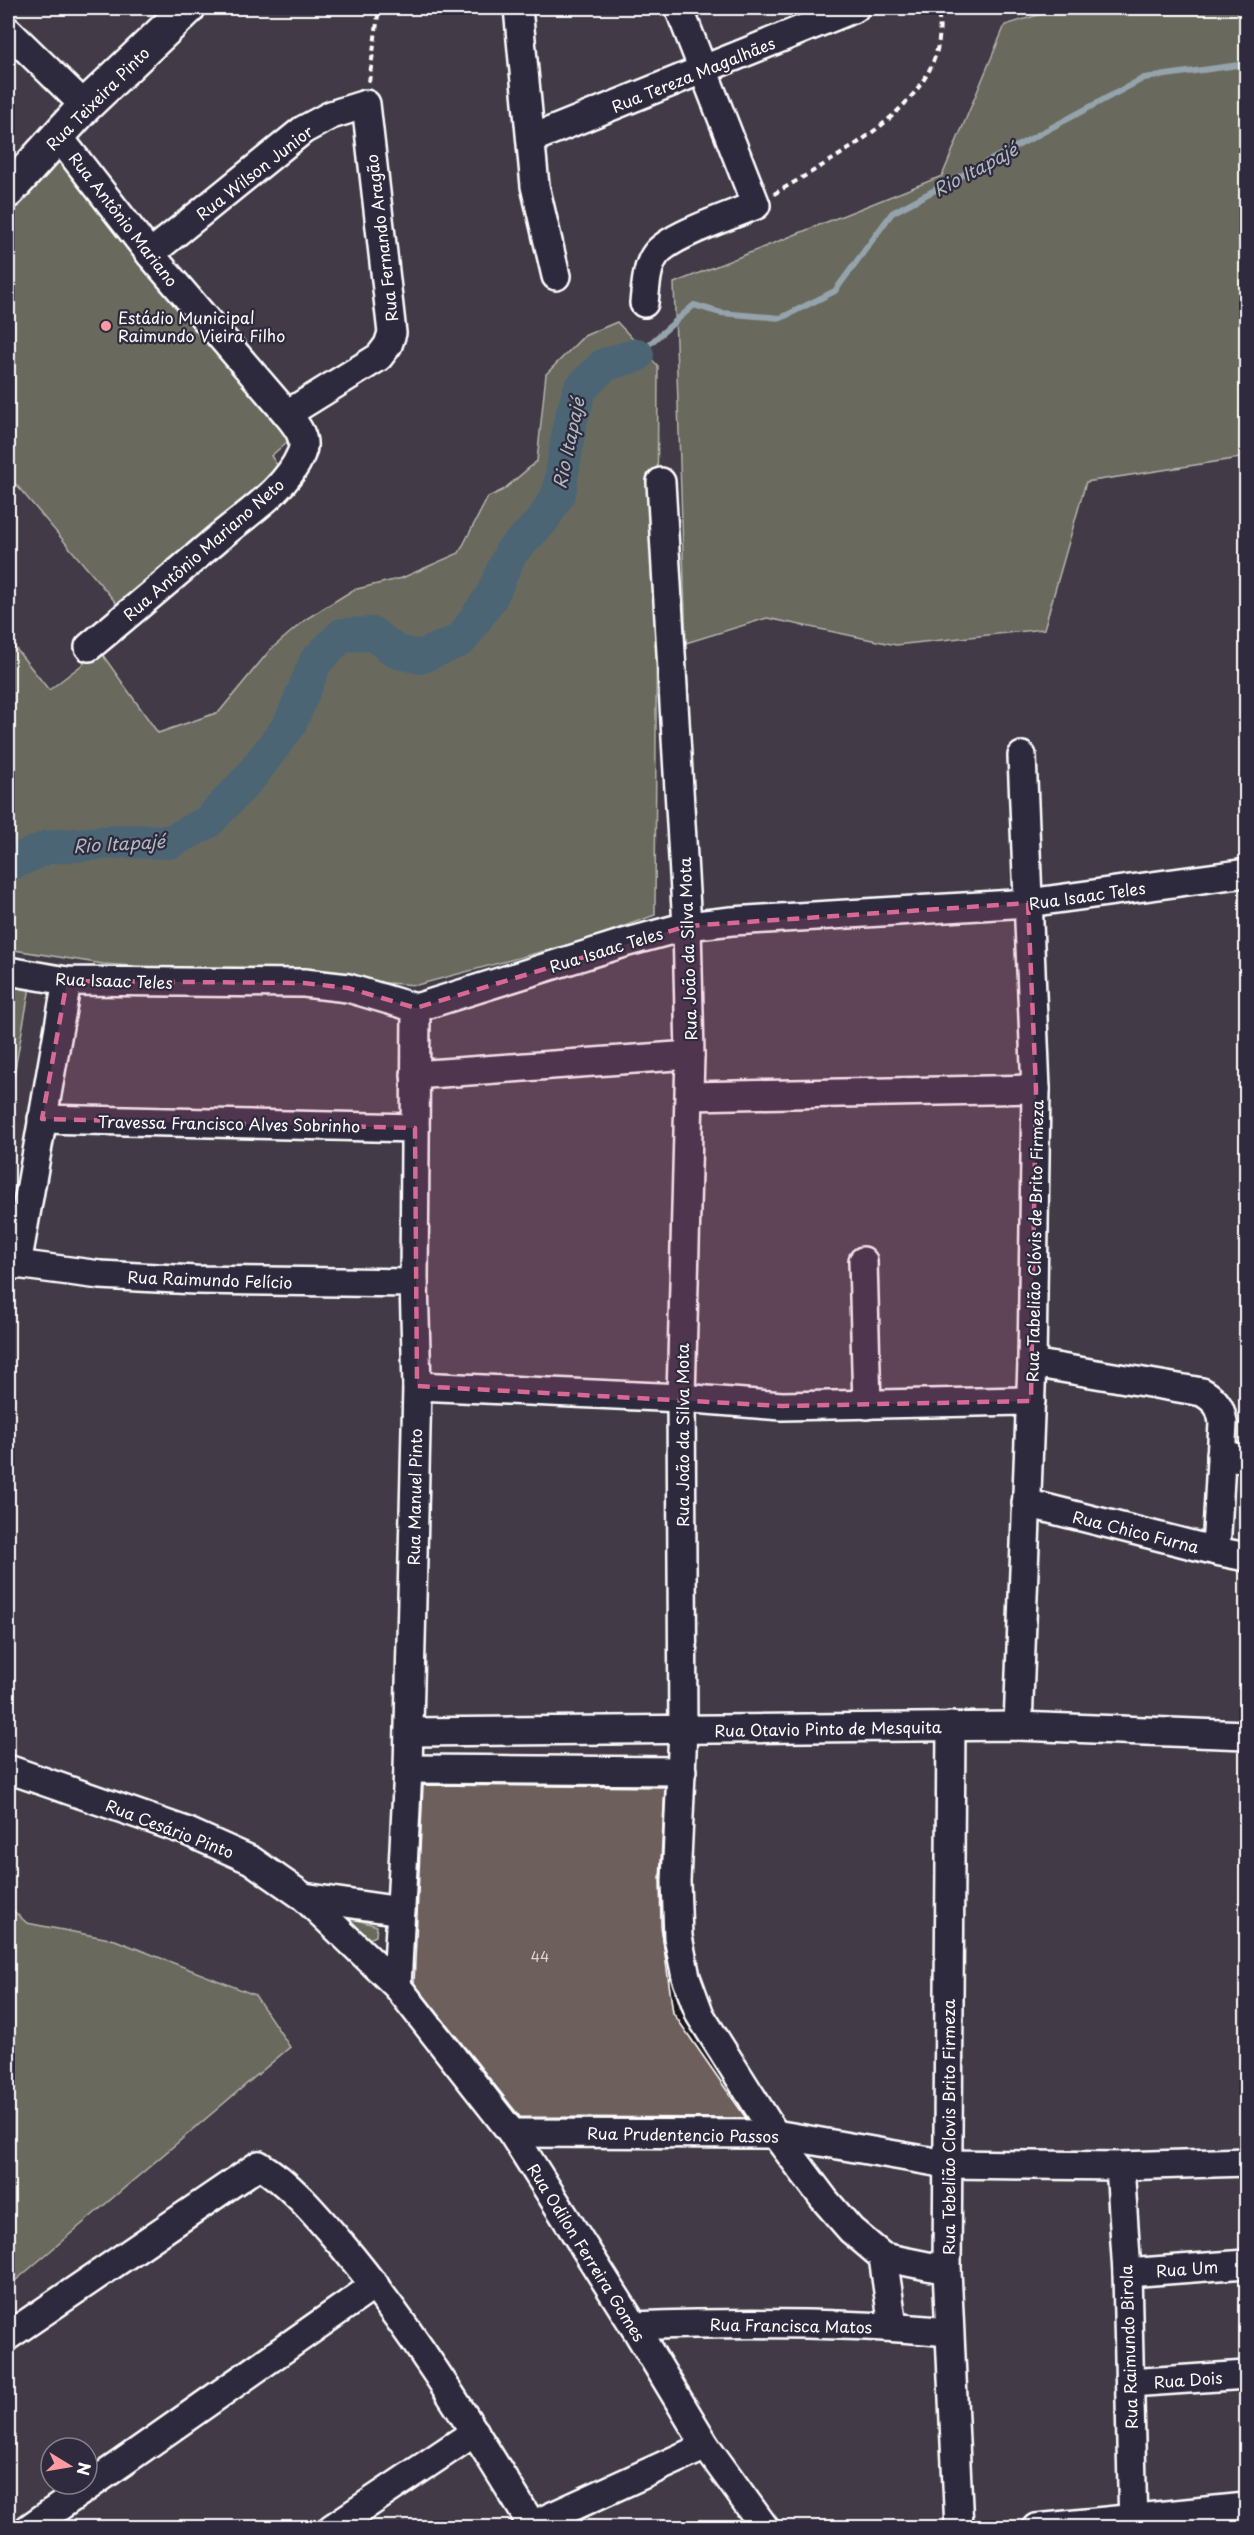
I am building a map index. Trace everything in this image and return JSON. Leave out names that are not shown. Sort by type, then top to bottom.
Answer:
[{"type":"main road","name":"Rua Teixeira Pinto","points":[[8,191],[86,106],[188,8]]},
{"type":"street","points":[[518,8],[535,186],[556,276]]},
{"type":"street","points":[[644,303],[651,264],[662,248],[756,205],[679,8]]},
{"type":"street","name":"Rua Tereza Magalhães","points":[[531,139],[855,8]]},
{"type":"street","points":[[8,31],[86,106]]},
{"type":"street","name":"Rua Wilson Junior","points":[[150,254],[303,130],[331,116],[366,104]]},
{"type":"street","name":"Rua Fernando Aragão","points":[[287,414],[380,357],[392,333],[366,104]]},
{"type":"street","name":"Rua Antônio Mariano","points":[[58,136],[150,254],[298,427],[303,442]]},
{"type":"street","name":"Rua Antônio Mariano Neto","points":[[89,647],[268,496],[294,466],[302,453],[303,442]]},
{"type":"street","name":"Rua João da Silva Mota","points":[[661,482],[687,926],[690,1055],[681,1398],[683,1730],[676,1881],[678,1937],[686,1977],[700,2015],[775,2134],[824,2199],[851,2230],[883,2257],[947,2270]]},
{"type":"street","name":"Rua Tabelião Clóvis de Brito Firmeza","points":[[1018,1726],[1031,1401],[1036,1089],[1022,756]]},
{"type":"street","name":"Rua Isaac Teles","points":[[8,971],[67,981],[304,983],[348,988],[416,1008],[624,943],[687,926],[732,921],[1028,903],[1246,873]]},
{"type":"street","points":[[12,1264],[67,981]]},
{"type":"street","name":"Rua Manuel Pinto","points":[[397,1986],[408,1768],[417,1386],[414,1283],[416,1008]]},
{"type":"street","points":[[415,1075],[690,1055]]},
{"type":"street","points":[[690,1096],[1036,1089]]},
{"type":"street","name":"Travessa Francisco Alves Sobrinho","points":[[42,1119],[415,1128]]},
{"type":"street","points":[[863,1261],[867,1405]]},
{"type":"street","name":"Rua Raimundo Felício","points":[[12,1264],[100,1275],[195,1281],[414,1283]]},
{"type":"street","points":[[1032,1363],[1202,1392],[1213,1398],[1221,1408],[1223,1423],[1234,1457],[1216,1551]]},
{"type":"street","points":[[417,1386],[681,1398],[782,1406],[1031,1401]]},
{"type":"street","name":"Rua Chico Furna","points":[[1026,1503],[1246,1557]]},
{"type":"street","name":"Rua Tebelião Clovis Brito Firmeza","points":[[951,1726],[947,2270],[958,2528]]},
{"type":"street","name":"Rua Otavio Pinto de Mesquita","points":[[409,1732],[1018,1726],[1246,1735]]},
{"type":"street","points":[[408,1768],[682,1771]]},
{"type":"street","name":"Rua Cesário Pinto","points":[[8,1769],[186,1831],[251,1860],[304,1897],[397,1986]]},
{"type":"street","points":[[304,1897],[401,1911]]},
{"type":"street","name":"Rua Odilon Ferreira Gomes","points":[[397,1986],[512,2133],[634,2326],[706,2446],[765,2528]]},
{"type":"street","name":"Rua Prudentencio Passos","points":[[512,2133],[775,2134],[947,2163],[1120,2166],[1246,2162]]},
{"type":"street","points":[[8,2336],[259,2165],[271,2172],[309,2207],[375,2285],[475,2432],[529,2526],[706,2446]]},
{"type":"street","name":"Rua Raimundo Birola","points":[[1120,2166],[1127,2273],[1133,2522]]},
{"type":"street","points":[[883,2257],[893,2326]]},
{"type":"street","name":"Rua Um","points":[[1127,2273],[1246,2264]]},
{"type":"street","points":[[29,2528],[375,2285]]},
{"type":"street","name":"Rua Francisca Matos","points":[[634,2326],[698,2324],[893,2326],[948,2332]]},
{"type":"street","name":"Rua Dois","points":[[1130,2383],[1246,2375]]},
{"type":"street","points":[[332,2528],[475,2432]]},
{"type":"street","points":[[1036,2528],[1133,2522],[1246,2507]]},
{"type":"path","points":[[366,104],[379,8]]},
{"type":"path","points":[[756,205],[846,150],[892,117],[934,65],[940,42],[941,24],[937,8]]},
{"type":"highlighted area","points":[[1028,903],[1036,1089],[1031,1401],[782,1406],[417,1386],[415,1128],[42,1119],[67,981],[304,983],[348,988],[416,1008],[687,926]]},
{"type":"green space","points":[[1061,8],[1246,8],[1246,457],[1086,482],[1044,629],[896,645],[767,618],[686,643],[674,283],[942,176],[1005,25]]},
{"type":"green space","name":"Estádio Municipal Raimundo Vieira Filho","points":[[64,157],[294,436],[271,456],[282,472],[123,611],[8,475],[8,216]]},
{"type":"green space","points":[[617,322],[658,366],[655,915],[589,939],[417,985],[103,964],[8,949],[8,639],[49,690],[100,651],[158,733],[219,712],[270,650],[306,619],[353,590],[402,578],[459,553],[488,497],[503,490],[537,461],[546,374],[584,336]]},
{"type":"green space","points":[[8,978],[31,982],[8,1107]]},
{"type":"green space","points":[[8,1906],[27,1923],[115,1940],[255,1995],[290,2047],[8,2287]]},
{"type":"green space","points":[[334,1913],[377,1926],[376,1936],[365,1941]]},
{"type":"building","points":[[423,1785],[665,1787],[660,1880],[661,1926],[673,2013],[746,2118],[520,2117],[414,1983]]},
{"type":"waterway","name":"Rio Itapajé","points":[[637,355],[694,305],[721,313],[781,318],[835,291],[892,213],[1144,78],[1246,64]]},
{"type":"waterway","name":"Rio Itapajé","points":[[8,865],[48,847],[127,841],[170,842],[208,822],[251,776],[290,724],[316,661],[342,635],[373,634],[397,652],[420,657],[461,640],[491,597],[511,552],[542,521],[559,493],[570,423],[580,389],[604,365],[637,355]]},
{"type":"place","name":"Estádio Municipal Raimundo Vieira Filho","points":[[106,326]]}]
